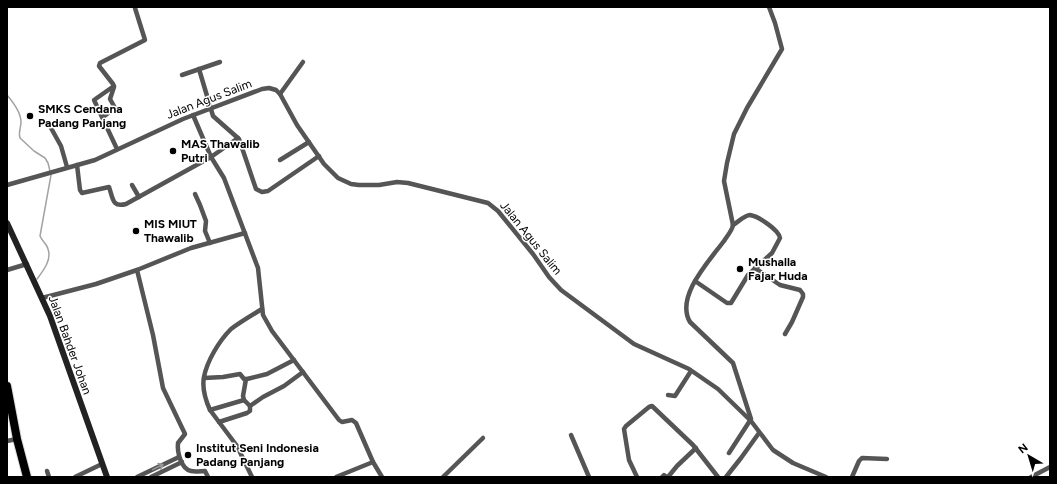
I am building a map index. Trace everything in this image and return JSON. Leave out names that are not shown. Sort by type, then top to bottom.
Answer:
[{"type":"highway","points":[[7,386],[9,410],[27,477]]},
{"type":"main road","name":"Jalan Bahder Johan","points":[[7,223],[50,316],[107,477]]},
{"type":"street","points":[[734,225],[724,180],[734,134],[747,108],[782,49],[769,7]]},
{"type":"street","points":[[114,86],[99,66],[100,63],[145,40],[135,8]]},
{"type":"street","points":[[182,75],[220,62]]},
{"type":"street","points":[[280,94],[304,62]]},
{"type":"street","points":[[199,69],[212,116],[238,138],[256,189],[262,192],[272,190],[319,156]]},
{"type":"street","points":[[103,117],[114,108],[110,99],[114,86]]},
{"type":"street","points":[[114,86],[94,100],[117,149]]},
{"type":"street","name":"Jalan Agus Salim","points":[[7,185],[95,160],[192,115],[262,89],[272,89],[280,94],[297,125],[319,156],[338,178],[351,184],[359,185],[379,185],[396,182],[408,183],[488,203],[498,211],[533,254],[549,277],[561,290],[634,344],[691,371],[718,389],[751,421],[773,450],[793,463],[826,477]]},
{"type":"street","points":[[192,115],[211,157],[224,178],[258,268],[263,315],[272,331],[339,420],[342,422],[352,420],[356,423],[373,462],[382,477]]},
{"type":"street","points":[[51,128],[62,146],[67,167]]},
{"type":"street","points":[[76,165],[80,190],[82,193],[109,187],[114,201],[120,206],[211,157],[238,138]]},
{"type":"street","points":[[280,160],[309,142]]},
{"type":"street","points":[[132,185],[139,197]]},
{"type":"street","points":[[195,194],[206,221],[205,231],[210,243]]},
{"type":"street","points":[[695,281],[727,303],[731,303],[746,277],[772,252],[780,238],[779,234],[760,219],[750,215],[734,225],[695,281],[685,307],[687,318],[690,322],[733,363],[751,421],[729,453]]},
{"type":"street","points":[[42,298],[96,284],[137,270],[191,248],[245,233]]},
{"type":"street","points":[[7,270],[27,264]]},
{"type":"street","points":[[755,268],[780,284],[800,290],[803,294],[792,322],[785,334]]},
{"type":"street","points":[[137,270],[153,335],[163,388],[185,434],[178,443],[179,457],[190,471],[205,471],[208,477]]},
{"type":"street","points":[[252,477],[237,446],[207,404],[204,378],[209,361],[232,328],[262,309]]},
{"type":"street","points":[[246,379],[267,374],[294,360]]},
{"type":"street","points":[[668,395],[676,396],[691,371]]},
{"type":"street","points":[[219,422],[249,412],[250,406],[284,386],[303,372]]},
{"type":"street","points":[[204,378],[240,374],[246,379]]},
{"type":"street","points":[[246,379],[243,396],[244,400],[250,406]]},
{"type":"street","points":[[210,410],[244,400]]},
{"type":"street","points":[[637,477],[629,460],[624,429],[650,406],[654,407],[696,448],[718,477]]},
{"type":"street","points":[[726,477],[759,433]]},
{"type":"street","points":[[571,435],[589,477]]},
{"type":"street","points":[[443,477],[483,438]]},
{"type":"street","points":[[7,441],[17,439]]},
{"type":"street","points":[[662,477],[664,475],[667,477],[696,448]]},
{"type":"street","points":[[137,477],[179,457]]},
{"type":"street","points":[[852,477],[859,461],[862,458],[887,459]]},
{"type":"street","points":[[151,477],[182,462]]},
{"type":"street","points":[[336,477],[373,462]]},
{"type":"street","points":[[75,477],[102,464]]},
{"type":"street","points":[[1031,477],[1050,467]]},
{"type":"street","points":[[47,471],[49,477]]},
{"type":"waterway","points":[[7,95],[14,104],[21,118],[20,138],[34,151],[45,158],[50,171]]},
{"type":"waterway","points":[[37,279],[49,257],[47,247],[40,236],[51,175]]},
{"type":"place","name":"SMKS Cendana Padang Panjang","points":[[30,116]]},
{"type":"place","name":"MAS Thawalib Putri","points":[[173,151]]},
{"type":"place","name":"MIS MIUT Thawalib","points":[[136,231]]},
{"type":"place","name":"Mushalla Fajar Huda","points":[[740,269]]},
{"type":"place","name":"Institut Seni Indonesia Padang Panjang","points":[[188,455]]}]
